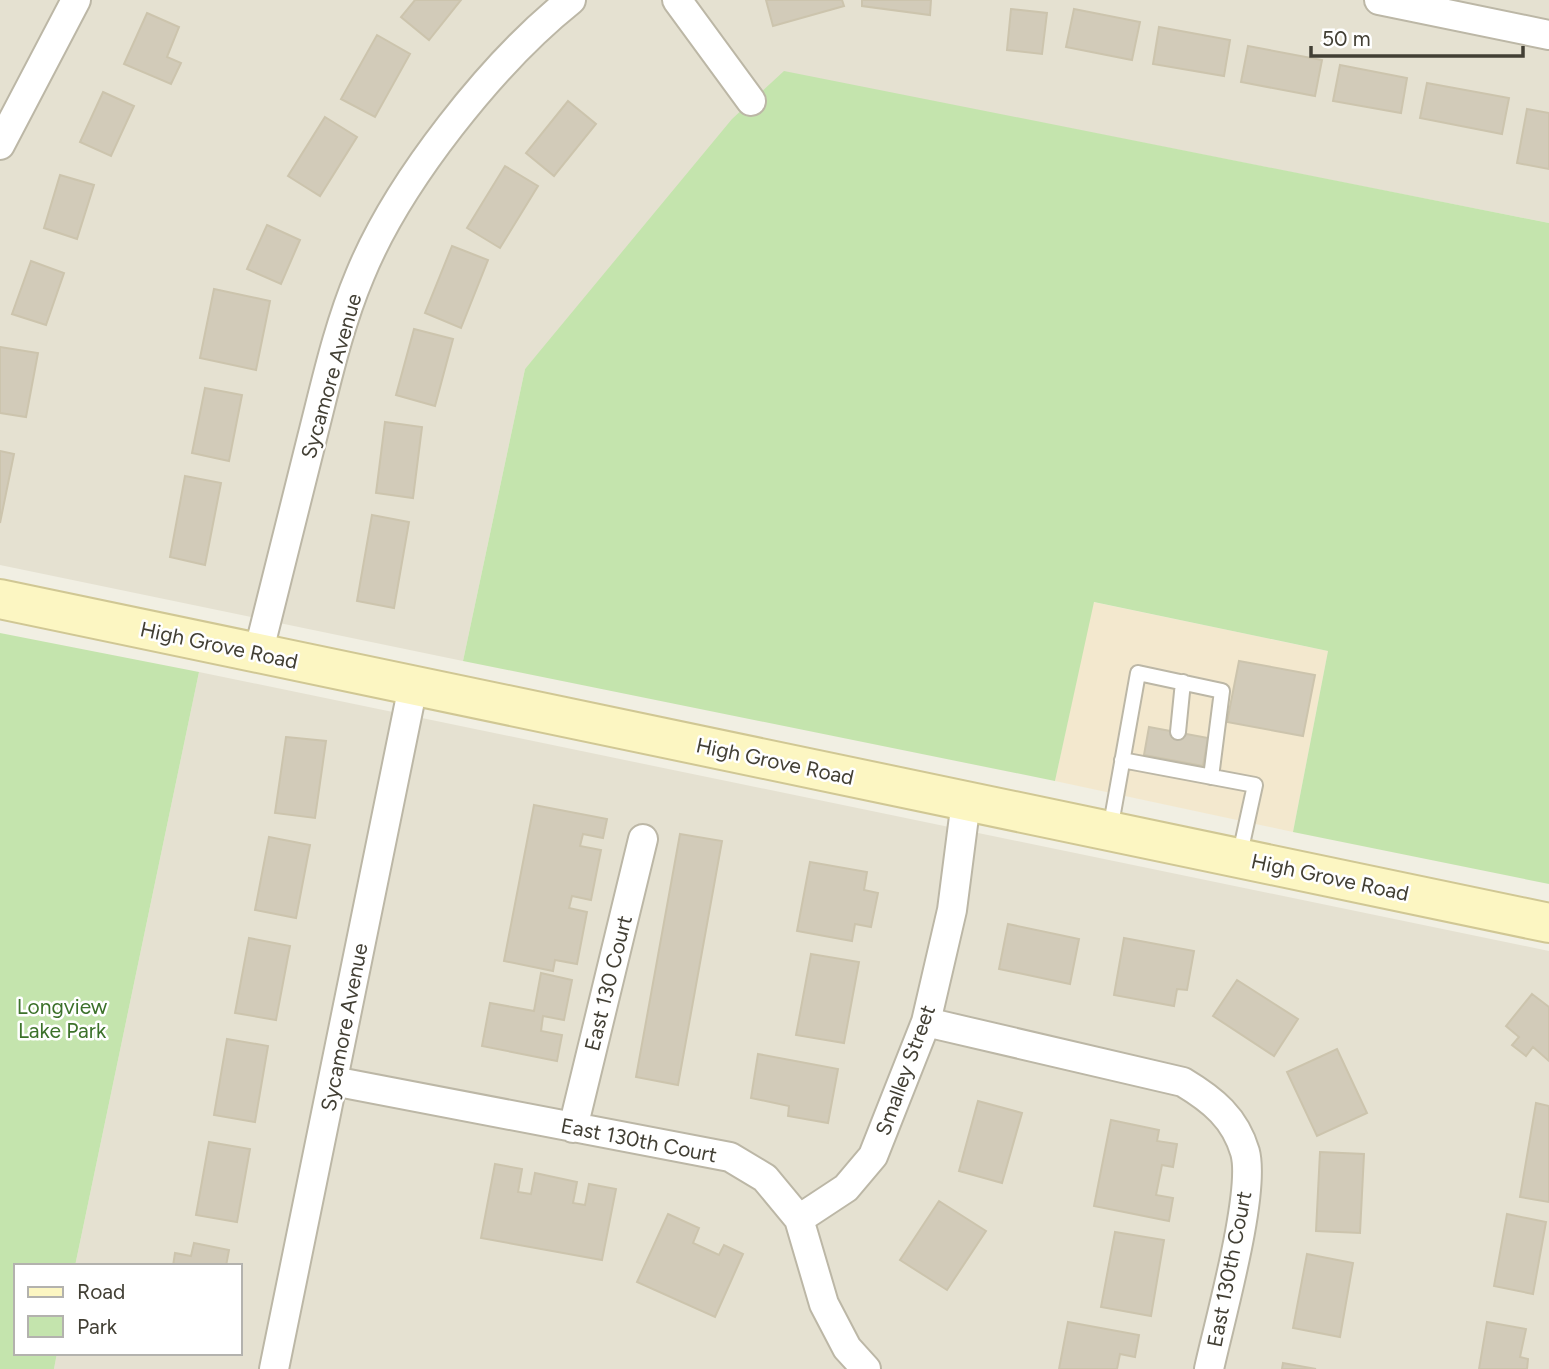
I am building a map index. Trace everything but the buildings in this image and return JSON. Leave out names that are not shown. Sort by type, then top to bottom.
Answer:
[{"type":"main road","name":"High Grove Road","points":[[0,599],[1549,923]]},
{"type":"street","points":[[0,145],[76,0]]},
{"type":"street","name":"Sycamore Avenue","points":[[258,653],[335,347],[360,275],[384,228],[436,145],[497,70],[570,0]]},
{"type":"street","points":[[677,0],[751,101]]},
{"type":"street","points":[[1379,0],[1549,35]]},
{"type":"street","name":"Sycamore Avenue","points":[[274,1369],[413,686]]},
{"type":"street","name":"Smalley Street","points":[[799,1219],[846,1188],[873,1156],[926,1022],[955,888],[966,801]]},
{"type":"street","name":"East 130 Court","points":[[573,1128],[643,839]]},
{"type":"street","name":"East 130th Court","points":[[926,1022],[1183,1082],[1215,1101],[1231,1120],[1245,1154],[1247,1190],[1209,1369]]},
{"type":"street","name":"East 130th Court","points":[[333,1081],[730,1157],[765,1178],[799,1219],[824,1304],[847,1348],[866,1369]]},
{"type":"lane","points":[[1110,831],[1138,673],[1222,691],[1211,777]]},
{"type":"lane","points":[[1178,732],[1183,682]]},
{"type":"lane","points":[[1122,761],[1173,765],[1211,777],[1255,785],[1238,858]]},
{"type":"shaded area","points":[[0,0],[1549,0],[1549,223],[784,72],[525,369],[463,661],[0,565]]},
{"type":"shaded area","points":[[1093,602],[1328,651],[1293,832],[1055,781]]},
{"type":"shaded area","points":[[199,672],[1549,951],[1549,1369],[54,1369],[57,1355],[242,1355],[242,1264],[75,1264]]},
{"type":"green space","points":[[784,71],[1549,223],[1549,884],[1293,832],[1328,651],[1094,602],[1055,781],[463,661],[525,369],[732,119]]},
{"type":"green space","name":"Longview Lake Park","points":[[0,633],[199,672],[75,1264],[14,1264],[14,1355],[57,1355],[54,1369],[0,1369]]}]
